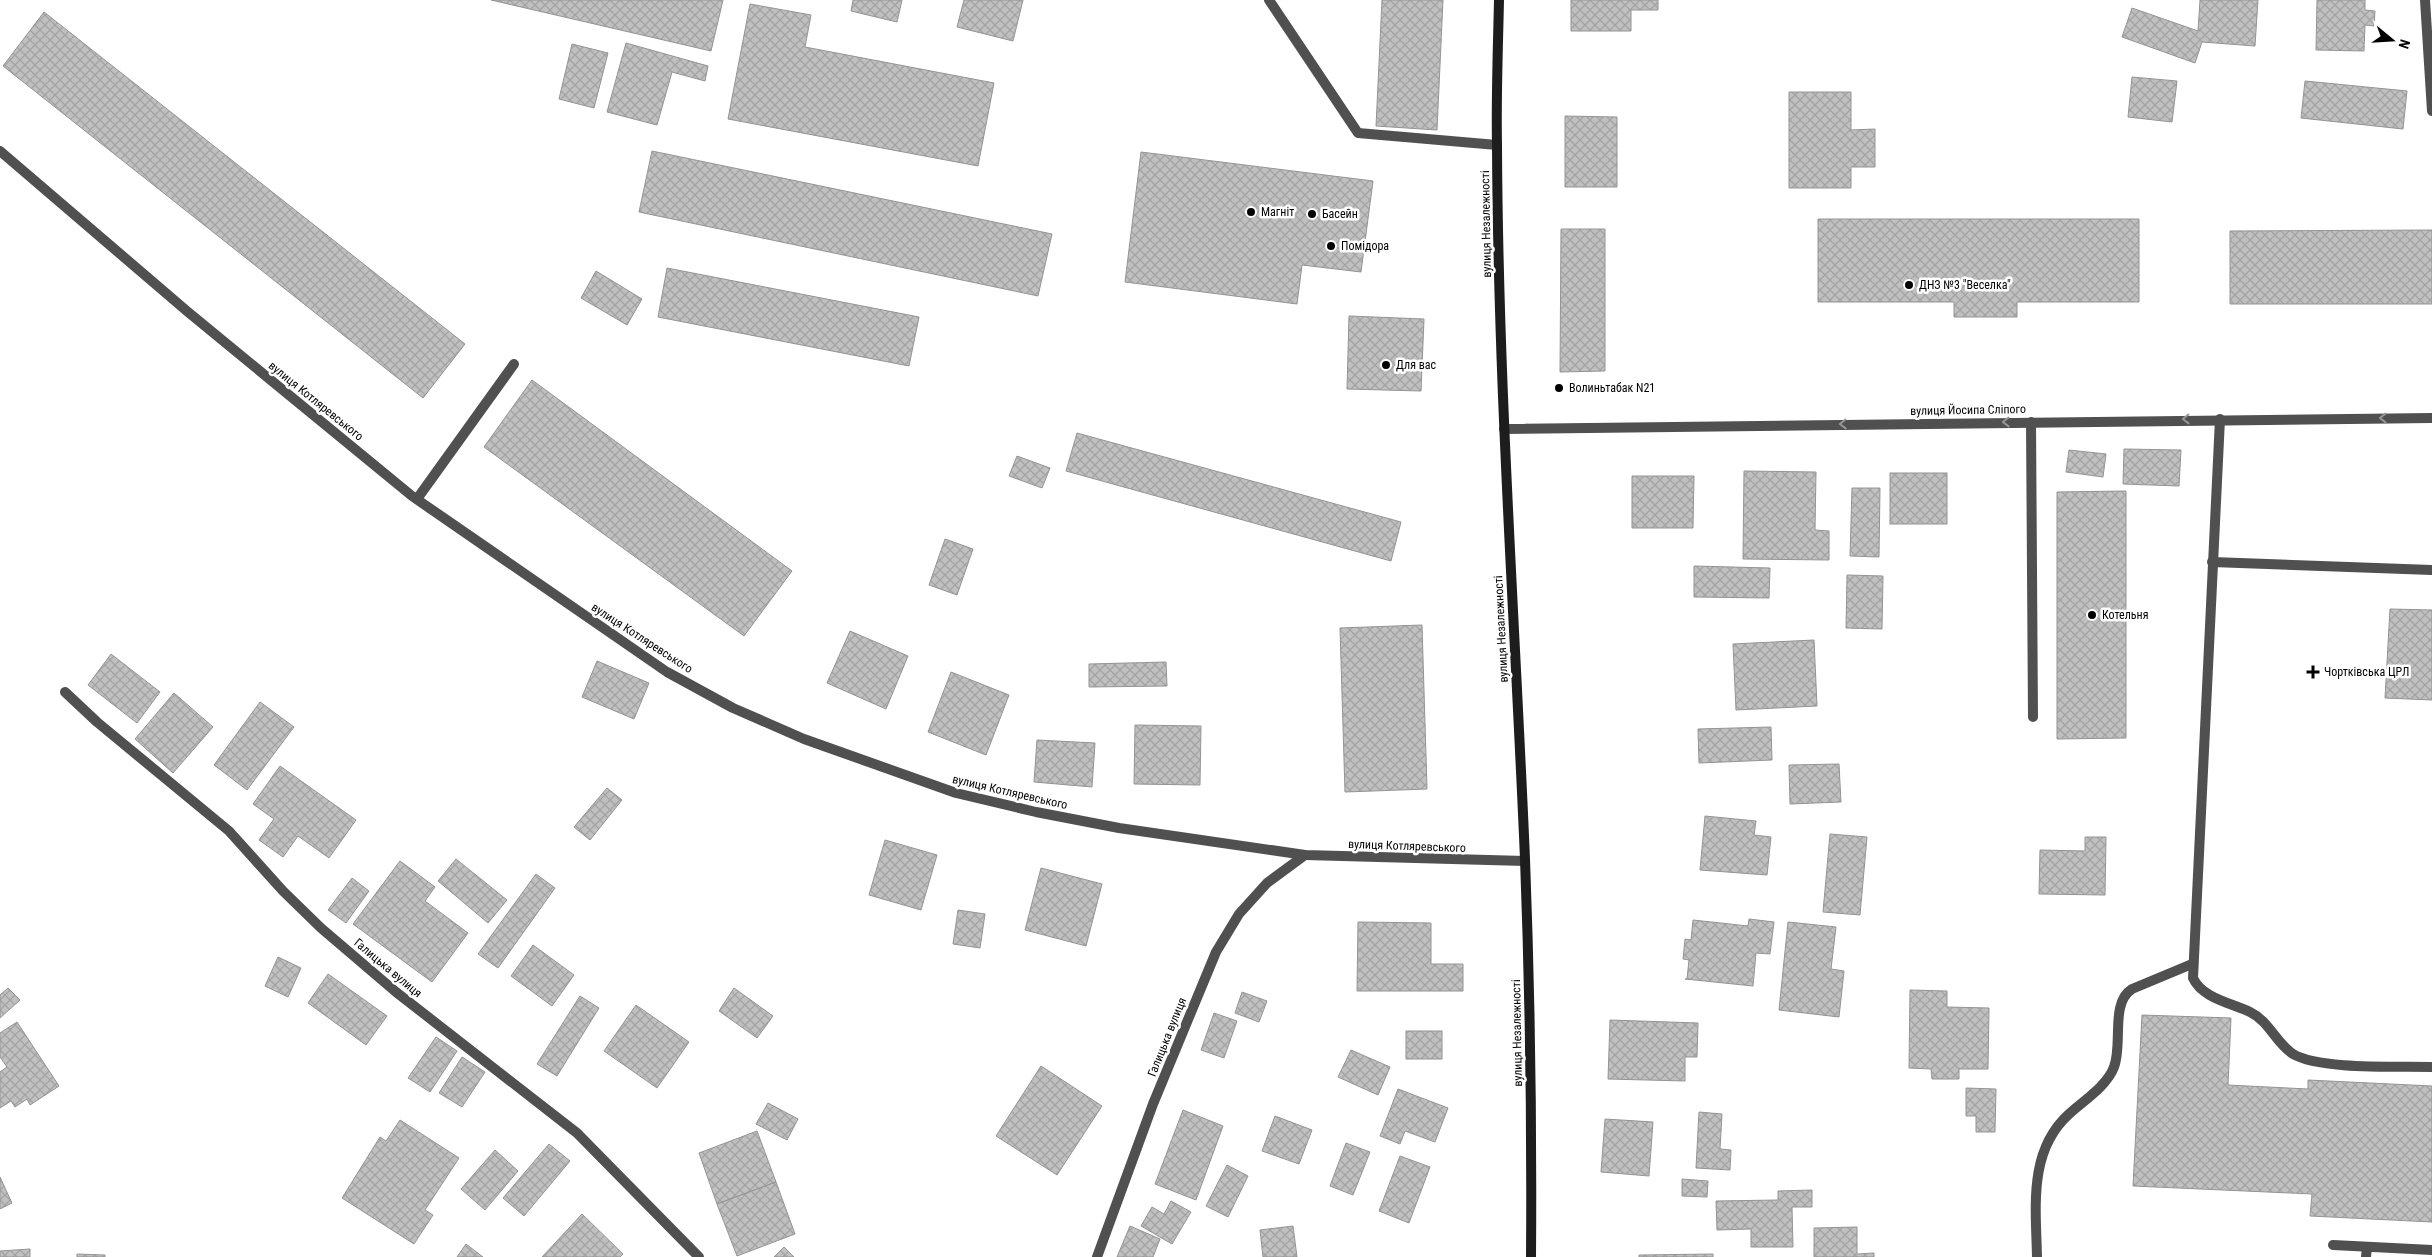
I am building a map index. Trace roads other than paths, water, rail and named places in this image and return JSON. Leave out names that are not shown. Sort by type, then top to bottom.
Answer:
[{"type":"main road","name":"вулиця Незалежності","points":[[1499,0],[1496,145],[1504,429],[1525,861],[1532,1156],[1531,1257]]},
{"type":"street","points":[[1269,0],[1358,133],[1496,145]]},
{"type":"street","points":[[2425,0],[2432,111]]},
{"type":"street","name":"вулиця Котляревського","points":[[0,151],[196,318],[417,499],[667,672],[733,708],[804,739],[956,793],[1036,812],[1119,828],[1305,855],[1525,861]]},
{"type":"street","points":[[417,499],[514,364]]},
{"type":"street","name":"вулиця Йосипа Сліпого","points":[[1504,429],[2220,419],[2432,418]]},
{"type":"street","points":[[2220,419],[2192,964],[2193,978],[2200,988],[2260,1018],[2290,1052],[2306,1061],[2324,1064],[2432,1067]]},
{"type":"street","points":[[2031,422],[2033,717]]},
{"type":"street","points":[[2212,562],[2432,570]]},
{"type":"street","name":"Галицька вулиця","points":[[65,692],[97,722],[229,831],[321,928],[396,992],[578,1133],[699,1257]]},
{"type":"street","name":"Галицька вулиця","points":[[1097,1257],[1153,1104],[1216,952],[1239,914],[1267,883],[1305,855]]},
{"type":"street","points":[[2037,1257],[2036,1188],[2041,1157],[2052,1133],[2059,1124],[2104,1082],[2113,1070],[2117,1056],[2120,1005],[2124,994],[2192,964]]},
{"type":"street","points":[[2334,1245],[2366,1252],[2432,1250]]},
{"type":"place","name":"Магніт","points":[[1251,212]]},
{"type":"place","name":"Басейн","points":[[1312,214]]},
{"type":"place","name":"Помідора","points":[[1331,246]]},
{"type":"place","name":"ДНЗ №3 \"Веселка\"","points":[[1909,285]]},
{"type":"place","name":"Для вас","points":[[1386,365]]},
{"type":"place","name":"Волиньтабак N21","points":[[1559,388]]},
{"type":"place","name":"Котельня","points":[[2092,615]]},
{"type":"place","name":"Чортківська ЦРЛ","points":[[2313,672]]}]
